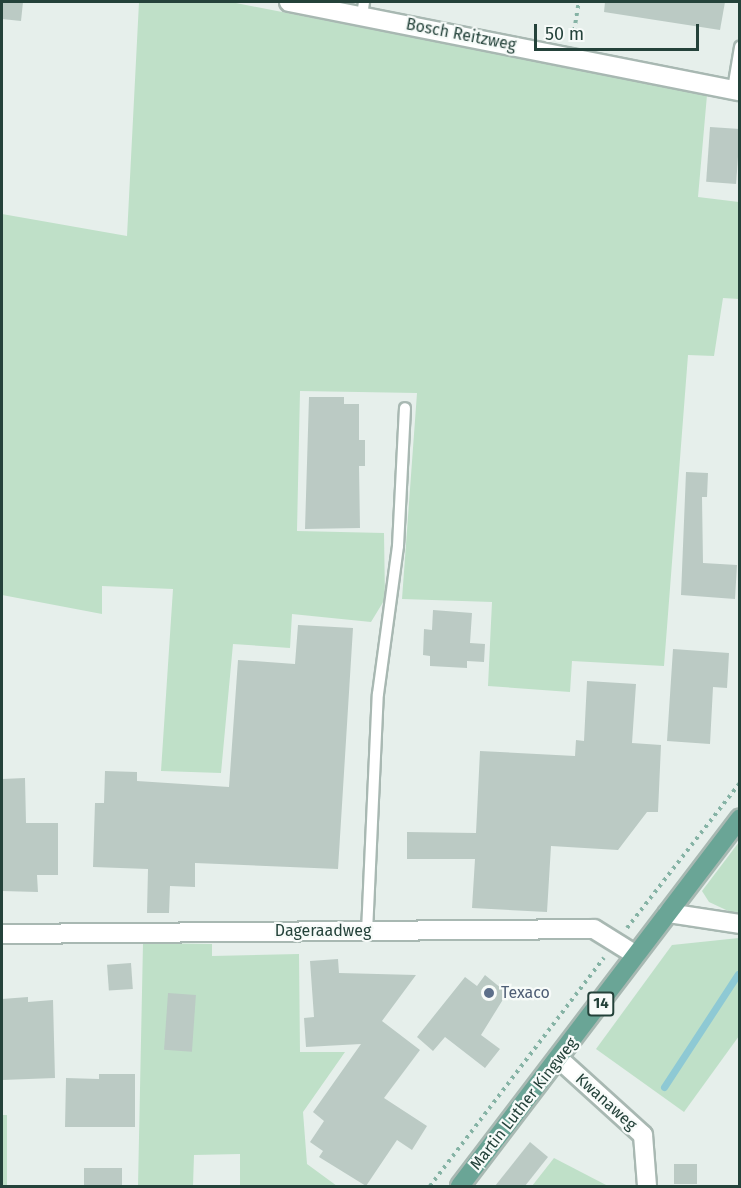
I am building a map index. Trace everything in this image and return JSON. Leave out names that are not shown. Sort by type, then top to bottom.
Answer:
[{"type":"main road","name":"Martin Luther Kingweg","points":[[460,1186],[740,819]]},
{"type":"street","name":"Bosch Reitzweg","points":[[288,2],[363,8],[570,57],[736,90]]},
{"type":"street","points":[[668,913],[740,924]]},
{"type":"street","name":"Dageraadweg","points":[[2,934],[594,929],[617,941],[636,955]]},
{"type":"street","name":"Kwanaweg","points":[[558,1058],[643,1135],[646,1186]]},
{"type":"lane","points":[[736,90],[740,47]]},
{"type":"lane","points":[[367,932],[378,694],[398,546],[405,408]]},
{"type":"path","points":[[570,57],[579,2]]},
{"type":"path","points":[[430,1186],[740,783]]},
{"type":"green space","points":[[139,2],[231,2],[707,95],[698,197],[739,202],[739,299],[723,298],[714,356],[688,355],[664,666],[572,661],[570,692],[488,686],[492,602],[402,599],[417,393],[300,391],[297,531],[384,533],[385,599],[371,622],[292,614],[290,648],[233,644],[221,773],[161,771],[173,589],[102,586],[102,614],[2,595],[2,214],[127,236]]},
{"type":"green space","points":[[739,842],[739,916],[709,902],[702,891]]},
{"type":"green space","points":[[739,938],[739,1036],[684,1112],[596,1049],[672,945]]},
{"type":"green space","points":[[143,943],[212,944],[212,956],[299,954],[300,1052],[345,1052],[303,1112],[307,1164],[337,1186],[240,1186],[240,1154],[194,1155],[193,1186],[138,1186]]},
{"type":"green space","points":[[2,1115],[7,1115],[7,1186],[2,1186]]},
{"type":"green space","points":[[554,1158],[608,1186],[532,1186]]},
{"type":"building","points":[[2,2],[23,2],[21,21],[2,19]]},
{"type":"building","points":[[605,2],[725,2],[720,30],[604,12]]},
{"type":"building","points":[[710,127],[740,129],[736,184],[706,182]]},
{"type":"building","points":[[309,397],[344,397],[344,404],[359,404],[359,440],[365,440],[365,466],[359,466],[360,528],[305,529]]},
{"type":"building","points":[[686,472],[708,473],[707,497],[702,497],[703,563],[737,565],[735,599],[681,595]]},
{"type":"building","points":[[433,610],[472,613],[470,643],[485,644],[484,662],[467,661],[467,668],[430,666],[430,656],[423,655],[424,629],[432,630]]},
{"type":"building","points":[[298,625],[353,628],[338,869],[195,863],[195,887],[170,886],[169,913],[147,913],[148,869],[93,867],[95,803],[104,803],[105,771],[137,772],[137,781],[229,787],[238,660],[295,664]]},
{"type":"building","points":[[673,649],[729,653],[727,688],[713,687],[710,744],[667,741]]},
{"type":"building","points":[[587,681],[636,684],[632,743],[661,745],[658,812],[647,812],[618,850],[551,846],[547,912],[472,908],[475,859],[407,859],[407,832],[476,833],[480,751],[575,756],[576,740],[584,741]]},
{"type":"building","points":[[25,778],[26,823],[58,823],[58,875],[37,875],[38,892],[2,891],[2,779]]},
{"type":"building","points":[[338,959],[339,973],[416,975],[382,1021],[420,1050],[384,1098],[427,1126],[412,1150],[397,1140],[366,1186],[319,1157],[323,1151],[310,1142],[324,1121],[313,1112],[361,1044],[306,1047],[304,1018],[314,1017],[310,961]]},
{"type":"building","points":[[131,963],[133,989],[109,991],[107,965]]},
{"type":"building","points":[[485,975],[507,993],[481,1035],[500,1049],[485,1068],[445,1037],[433,1051],[417,1037],[465,977],[477,986]]},
{"type":"building","points":[[168,993],[196,995],[192,1052],[164,1050]]},
{"type":"building","points":[[28,997],[28,1002],[53,1000],[55,1078],[2,1080],[2,999]]},
{"type":"building","points":[[99,1074],[135,1074],[135,1127],[65,1127],[66,1078],[99,1079]]},
{"type":"building","points":[[530,1142],[548,1157],[525,1186],[495,1186]]},
{"type":"building","points":[[674,1164],[697,1164],[697,1184],[674,1184]]},
{"type":"building","points":[[84,1168],[122,1168],[122,1186],[84,1186]]},
{"type":"waterway","points":[[664,1087],[738,974]]},
{"type":"place","name":"Texaco","points":[[489,993]]}]
